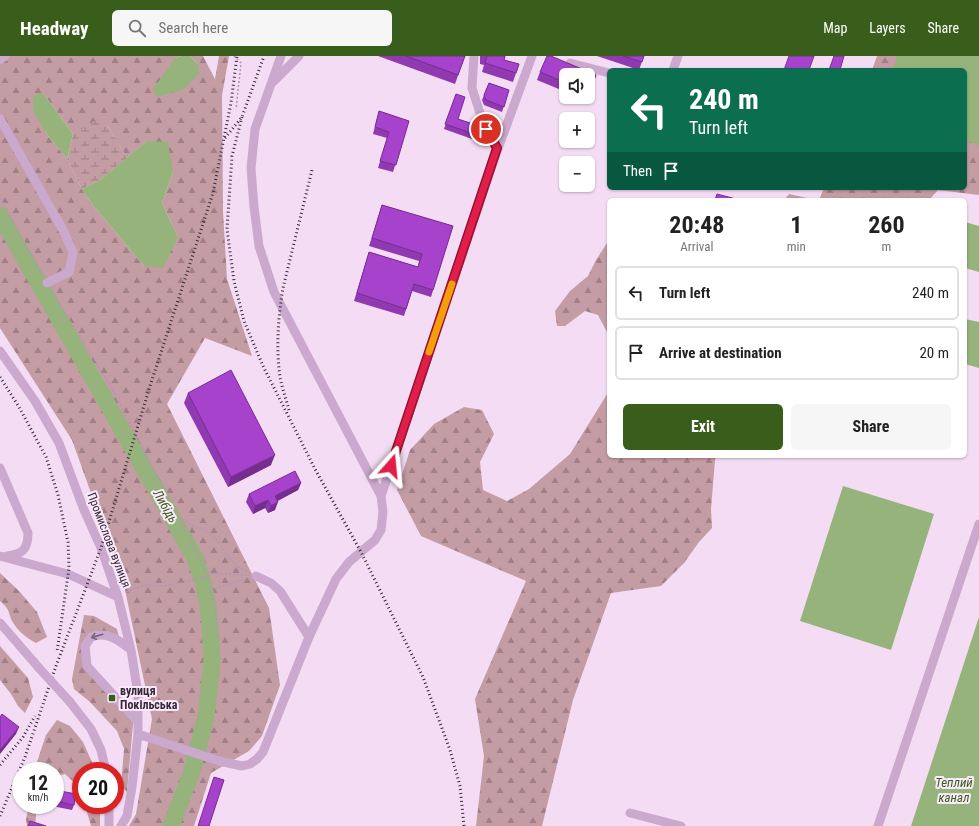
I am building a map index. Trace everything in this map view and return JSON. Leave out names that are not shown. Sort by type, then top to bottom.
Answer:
[{"type":"street","points":[[0,60],[5,56]]},
{"type":"street","points":[[138,734],[219,761],[242,766],[250,764],[258,759],[263,752],[309,637],[336,579],[349,562],[375,540],[381,530],[383,512],[381,496],[274,292],[259,246],[251,168],[255,129],[280,56]]},
{"type":"street","points":[[271,85],[299,56]]},
{"type":"street","points":[[474,56],[472,88],[486,129],[497,148]]},
{"type":"street","points":[[381,496],[497,148],[532,56]]},
{"type":"street","points":[[674,68],[678,56]]},
{"type":"street","points":[[570,63],[607,72]]},
{"type":"street","points":[[0,119],[63,230],[73,252],[69,272],[47,283]]},
{"type":"street","name":"Промислова вулиця","points":[[0,351],[35,401],[59,443],[84,510],[101,548],[118,596],[131,650],[138,694],[138,734],[127,816],[121,826]]},
{"type":"street","points":[[0,468],[28,534],[28,543],[24,551],[14,555],[3,556]]},
{"type":"street","points":[[878,826],[979,524]]},
{"type":"street","points":[[3,556],[68,574],[118,596]]},
{"type":"street","points":[[256,576],[271,583],[280,591],[309,637]]},
{"type":"street","points":[[0,623],[70,702],[91,729],[101,750],[104,762]]},
{"type":"street","points":[[131,650],[120,641],[105,634],[91,637],[85,646],[87,666],[138,722]]},
{"type":"street","points":[[630,813],[681,826]]},
{"type":"street","points":[[109,814],[109,826]]},
{"type":"path","points":[[234,56],[241,63],[236,109]]},
{"type":"path","points":[[0,198],[47,283],[110,385],[204,567],[211,590],[218,628]]},
{"type":"path","points":[[178,516],[190,525],[203,529],[215,537],[227,555],[237,566],[256,576]]},
{"type":"path","points":[[118,596],[145,585],[165,586],[217,573],[256,576]]},
{"type":"path","points":[[211,590],[256,576]]},
{"type":"green space","points":[[0,56],[182,56],[175,58],[198,64],[190,56],[203,56],[215,79],[219,56],[229,56],[222,95],[223,212],[227,279],[252,356],[205,338],[167,404],[269,608],[280,685],[262,736],[249,751],[211,773],[194,826],[129,826],[136,814],[152,719],[124,585],[72,440],[0,328]],"holes":[[[43,93],[73,134],[107,125],[127,158],[147,141],[173,172],[162,203],[178,237],[144,266],[91,203],[67,159],[45,132]]]},
{"type":"green space","points":[[877,56],[979,56],[979,195],[938,190],[967,190],[967,68],[873,68]]},
{"type":"green space","points":[[96,120],[107,125],[127,158],[100,180],[82,189],[67,159],[73,134]]},
{"type":"green space","points":[[823,190],[938,190],[931,198],[820,198]]},
{"type":"green space","points":[[789,194],[807,198],[786,198]]},
{"type":"green space","points":[[607,243],[607,332],[598,315],[585,311],[565,326],[557,326],[555,311],[570,291],[588,276]]},
{"type":"green space","points":[[607,394],[607,458],[716,458],[711,509],[712,528],[699,542],[684,563],[661,586],[611,593],[573,700],[542,826],[476,826],[484,756],[475,699],[526,581],[421,536],[397,490],[410,450],[434,424],[464,407],[482,410],[494,434],[480,462],[483,490],[507,501],[529,489],[570,454]]},
{"type":"green space","points":[[0,573],[19,591],[37,612],[47,637],[36,643],[24,635],[16,627],[8,610],[0,601]]},
{"type":"green space","points":[[84,615],[94,616],[117,629],[120,641],[105,634],[85,646],[87,666],[132,715],[133,724],[127,792],[124,788],[124,749],[117,731],[90,702],[74,689],[72,679]]},
{"type":"green space","points":[[0,646],[28,678],[33,697],[25,713],[18,706],[0,680]]},
{"type":"green space","points":[[57,720],[70,726],[83,742],[92,762],[72,762],[72,780],[64,774],[64,762],[37,762],[46,735]]},
{"type":"green space","points":[[27,814],[36,814],[35,826],[27,826]]},
{"type":"green space","points":[[88,814],[100,814],[100,826],[91,826]]},
{"type":"water","points":[[190,56],[198,64],[199,74],[182,90],[156,97],[153,89],[175,58]]},
{"type":"water","points":[[897,56],[979,56],[979,146],[967,141],[967,68],[894,68]]},
{"type":"water","points":[[43,93],[73,134],[67,159],[45,132],[33,110],[33,96]]},
{"type":"water","points":[[147,141],[168,142],[173,172],[162,203],[178,237],[163,268],[144,266],[91,203],[82,189],[100,180]]},
{"type":"water","points":[[967,223],[979,226],[979,272],[967,269]]},
{"type":"water","points":[[967,319],[979,322],[979,368],[967,365]]},
{"type":"water","points":[[843,486],[934,514],[891,650],[800,621]]},
{"type":"water","name":"Теплий канал","points":[[979,617],[979,826],[911,826]]},
{"type":"building","points":[[406,56],[465,56],[458,75]]},
{"type":"building","points":[[487,56],[505,56],[504,60],[519,64],[516,73],[485,63]]},
{"type":"building","points":[[547,56],[551,56],[579,68],[559,68],[559,80],[540,72]]},
{"type":"building","points":[[623,56],[644,56],[642,62]]},
{"type":"building","points":[[789,56],[814,56],[810,68],[785,68]]},
{"type":"building","points":[[834,56],[844,56],[841,68],[830,68]]},
{"type":"building","points":[[489,83],[509,90],[504,107],[486,100],[484,95]]},
{"type":"building","points":[[456,94],[465,97],[458,119],[476,125],[474,134],[445,124]]},
{"type":"building","points":[[379,111],[409,121],[396,165],[380,161],[389,132],[375,127]]},
{"type":"building","points":[[717,194],[732,198],[716,198]]},
{"type":"building","points":[[382,205],[453,226],[433,290],[414,284],[406,309],[357,293],[369,252],[418,267],[422,254],[372,238]]},
{"type":"building","points":[[231,370],[275,455],[231,477],[188,393]]},
{"type":"building","points":[[295,471],[301,483],[275,496],[278,502],[271,506],[268,500],[255,506],[249,494]]},
{"type":"building","points":[[2,714],[19,727],[0,750],[0,717]]},
{"type":"building","points":[[214,777],[224,780],[209,826],[198,826]]},
{"type":"building","points":[[64,792],[72,793],[72,805],[64,803]]},
{"type":"building","points":[[30,821],[46,826],[28,826]]},
{"type":"waterway","name":"Либідь","points":[[0,215],[195,558],[204,585],[209,612],[212,660],[206,717],[191,774],[171,826]]},
{"type":"railway","points":[[0,816],[25,757],[56,666],[101,548],[150,386],[213,193],[231,103],[237,56]]},
{"type":"railway","points":[[225,138],[242,117],[264,56]]},
{"type":"railway","points":[[242,117],[232,156],[227,229],[234,281],[244,321],[263,366],[315,469],[361,552],[423,677],[450,750],[460,786],[464,826]]},
{"type":"railway","points":[[289,410],[281,381],[279,366],[278,333],[280,310],[283,288],[312,170]]},
{"type":"railway","points":[[0,377],[19,407],[46,457],[58,495],[68,542],[69,568],[57,652]]},
{"type":"railway","points":[[0,765],[23,737],[35,716]]},
{"type":"slow traffic","points":[[429,352],[452,284]]},
{"type":"place","name":"вулиця Покільська","points":[[112,698]]},
{"type":"route","points":[[391,466],[497,148],[486,129]]}]
